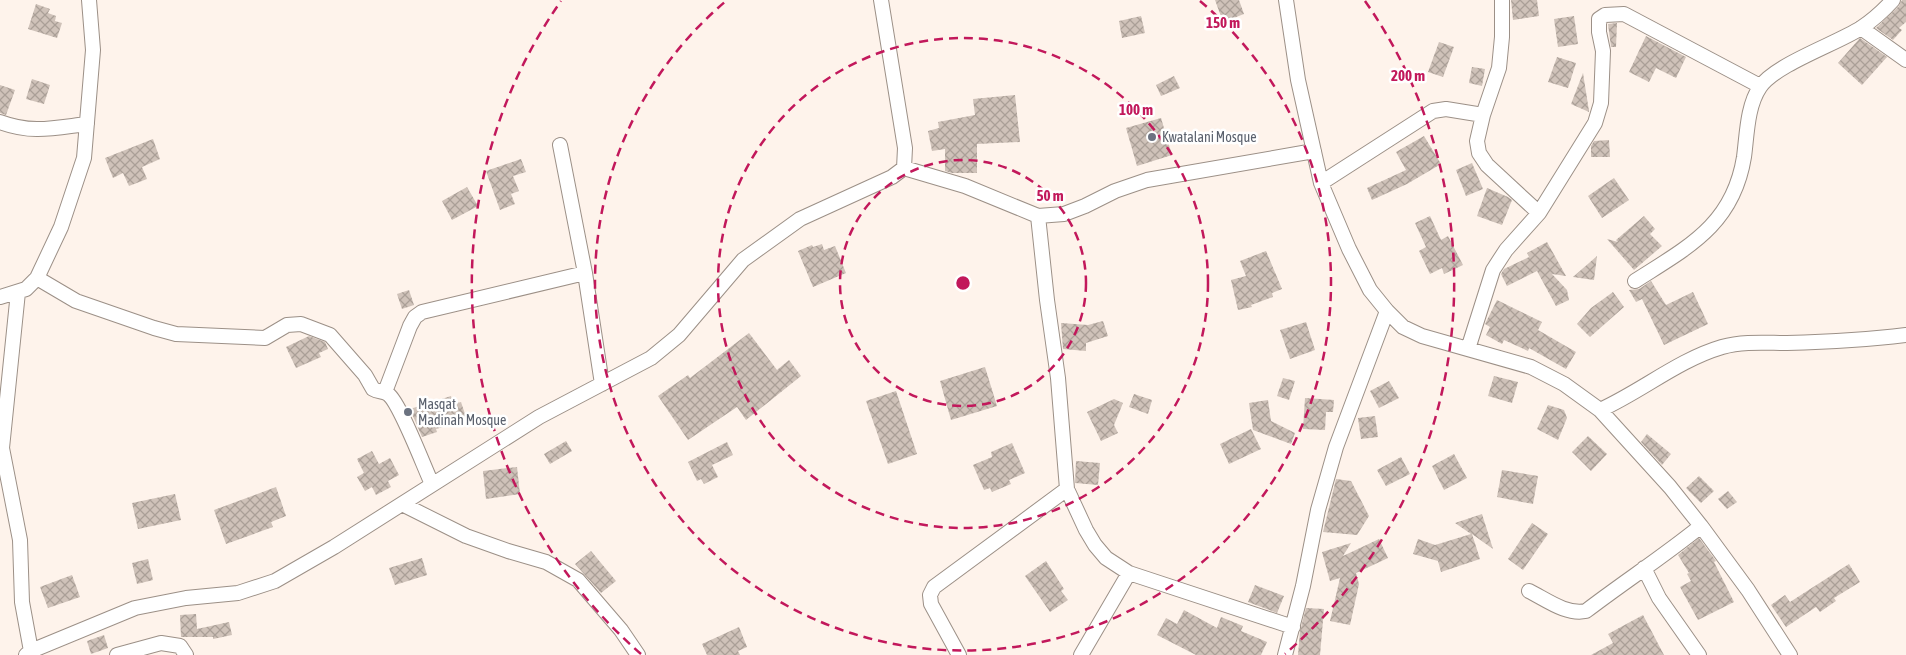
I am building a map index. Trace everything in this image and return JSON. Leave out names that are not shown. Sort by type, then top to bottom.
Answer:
[{"type":"street","points":[[0,297],[26,289],[37,278],[61,227],[84,158],[93,50],[89,0]]},
{"type":"street","points":[[18,292],[2,448],[20,540],[22,602],[28,653],[135,608],[186,598],[238,593],[275,581],[334,547],[539,417],[651,358],[679,335],[743,260],[800,219],[892,178],[904,168],[905,148],[881,0]]},
{"type":"street","points":[[1286,0],[1296,71],[1321,183],[1349,249],[1370,290],[1403,327],[1422,336],[1531,367],[1564,384],[1600,410],[1670,487],[1701,526],[1748,590],[1790,655]]},
{"type":"street","points":[[1502,0],[1502,37],[1499,68],[1483,115],[1477,141],[1479,153],[1487,165],[1539,213]]},
{"type":"street","points":[[1635,281],[1689,247],[1712,225],[1730,203],[1741,175],[1752,103],[1760,86],[1777,72],[1860,28],[1893,0]]},
{"type":"street","points":[[1468,349],[1492,270],[1506,250],[1539,213],[1595,123],[1601,103],[1603,51],[1599,32],[1599,19],[1605,15],[1624,14],[1760,86]]},
{"type":"street","points":[[1860,28],[1906,60]]},
{"type":"street","points":[[1321,183],[1433,111],[1446,109],[1483,115]]},
{"type":"street","points":[[0,122],[18,129],[37,130],[87,124]]},
{"type":"street","points":[[560,145],[586,272],[602,384]]},
{"type":"street","points":[[904,168],[965,186],[1038,216],[1064,214],[1115,191],[1147,180],[1314,151]]},
{"type":"street","points":[[1038,216],[1058,378],[1067,489],[1082,523],[1095,545],[1106,558],[1128,573],[1293,627]]},
{"type":"street","points":[[385,392],[410,326],[415,317],[422,312],[586,272]]},
{"type":"street","points":[[37,278],[84,304],[176,334],[265,338],[287,325],[301,324],[330,335],[365,375],[373,389],[385,392],[392,398],[402,415],[432,484]]},
{"type":"street","points":[[1285,655],[1293,627],[1318,510],[1336,447],[1387,311]]},
{"type":"street","points":[[1600,410],[1622,400],[1678,366],[1722,347],[1744,342],[1861,339],[1906,335]]},
{"type":"street","points":[[959,655],[931,604],[930,595],[934,587],[1067,489]]},
{"type":"street","points":[[402,504],[466,536],[546,562],[578,580],[620,630],[638,655]]},
{"type":"street","points":[[1529,591],[1568,611],[1577,613],[1586,611],[1701,526]]},
{"type":"street","points":[[1644,568],[1658,598],[1699,655]]},
{"type":"street","points":[[1081,655],[1128,573]]},
{"type":"street","points":[[117,655],[161,643],[180,646],[186,655]]},
{"type":"building","points":[[1215,0],[1239,0],[1244,14],[1223,22]]},
{"type":"building","points":[[1511,0],[1537,0],[1539,16],[1513,20]]},
{"type":"building","points":[[1902,0],[1906,0],[1906,22],[1899,28],[1902,30],[1893,40],[1876,28],[1899,6]]},
{"type":"building","points":[[36,4],[50,9],[48,13],[56,16],[55,21],[62,23],[57,38],[28,29]]},
{"type":"building","points":[[1141,16],[1145,33],[1122,38],[1119,21]]},
{"type":"building","points":[[1574,16],[1578,44],[1558,47],[1554,19]]},
{"type":"building","points":[[1617,23],[1616,47],[1611,47],[1608,24]]},
{"type":"building","points":[[1646,36],[1686,57],[1676,78],[1656,68],[1649,82],[1629,72]]},
{"type":"building","points":[[1860,38],[1887,57],[1862,85],[1838,63]]},
{"type":"building","points":[[1439,42],[1454,47],[1443,77],[1428,72]]},
{"type":"building","points":[[1557,57],[1576,63],[1568,88],[1548,82]]},
{"type":"building","points":[[1472,67],[1485,69],[1482,86],[1469,83]]},
{"type":"building","points":[[1583,73],[1589,111],[1589,112],[1571,104]]},
{"type":"building","points":[[1174,76],[1180,88],[1161,96],[1156,85]]},
{"type":"building","points":[[32,79],[50,85],[44,104],[26,99]]},
{"type":"building","points":[[0,85],[15,90],[6,115],[0,113]]},
{"type":"building","points":[[1015,95],[1020,142],[977,144],[977,173],[952,173],[945,171],[945,149],[932,151],[928,131],[939,128],[938,122],[975,115],[973,99]]},
{"type":"building","points":[[1161,118],[1172,155],[1137,166],[1126,128]]},
{"type":"building","points":[[1424,136],[1441,164],[1407,184],[1372,200],[1367,188],[1406,170],[1396,152]]},
{"type":"building","points":[[153,139],[160,159],[142,167],[147,179],[129,186],[123,173],[113,178],[105,158]]},
{"type":"building","points":[[1609,140],[1610,157],[1591,157],[1591,146],[1594,141]]},
{"type":"building","points":[[521,159],[526,172],[513,176],[519,191],[511,194],[515,204],[500,210],[486,171]]},
{"type":"building","points":[[1472,163],[1483,189],[1466,196],[1456,170]]},
{"type":"building","points":[[1614,178],[1629,200],[1602,218],[1588,196]]},
{"type":"building","points":[[467,187],[478,206],[452,220],[442,201]]},
{"type":"building","points":[[1487,188],[1512,200],[1502,225],[1477,216]]},
{"type":"building","points":[[1430,216],[1441,240],[1448,236],[1463,265],[1444,274],[1442,268],[1430,274],[1419,251],[1426,247],[1415,223]]},
{"type":"building","points":[[1644,216],[1655,229],[1650,234],[1662,246],[1634,270],[1607,239],[1618,242],[1616,240]]},
{"type":"building","points":[[1547,242],[1566,276],[1552,274],[1567,290],[1569,300],[1556,306],[1537,271],[1507,286],[1501,274],[1504,269],[1529,257],[1527,253]]},
{"type":"building","points":[[822,244],[824,250],[835,246],[846,273],[813,287],[798,251],[812,245],[813,247]]},
{"type":"building","points":[[1266,251],[1282,289],[1272,293],[1273,297],[1251,305],[1252,307],[1238,310],[1231,280],[1246,276],[1240,261]]},
{"type":"building","points":[[1597,256],[1594,280],[1573,277]]},
{"type":"building","points":[[1651,281],[1666,305],[1693,292],[1708,324],[1664,345],[1642,299],[1636,302],[1629,290],[1639,289]]},
{"type":"building","points":[[409,290],[414,305],[402,309],[397,294]]},
{"type":"building","points":[[1613,292],[1624,307],[1590,337],[1577,324],[1591,308]]},
{"type":"building","points":[[1497,300],[1542,322],[1538,330],[1576,352],[1566,369],[1529,348],[1528,351],[1504,340],[1502,344],[1486,335],[1490,327],[1485,324]]},
{"type":"building","points":[[1103,321],[1108,336],[1086,343],[1086,351],[1063,349],[1061,323],[1088,325]]},
{"type":"building","points":[[1306,322],[1315,350],[1290,359],[1280,330]]},
{"type":"building","points":[[749,333],[777,370],[789,360],[801,376],[746,420],[737,407],[688,440],[658,396],[688,375],[690,378]]},
{"type":"building","points":[[309,336],[325,342],[328,349],[319,353],[321,357],[296,368],[286,347]]},
{"type":"building","points":[[985,367],[997,406],[951,420],[940,381]]},
{"type":"building","points":[[1494,376],[1518,382],[1512,403],[1488,396]]},
{"type":"building","points":[[1283,378],[1295,381],[1289,400],[1277,396]]},
{"type":"building","points":[[1389,381],[1399,398],[1379,408],[1370,391]]},
{"type":"building","points":[[896,391],[917,454],[888,464],[866,401]]},
{"type":"building","points":[[1134,394],[1152,400],[1148,414],[1129,407]]},
{"type":"building","points":[[451,396],[453,404],[461,402],[467,420],[436,429],[437,432],[422,437],[410,409]]},
{"type":"building","points":[[1305,398],[1334,400],[1333,412],[1326,412],[1325,430],[1303,429]]},
{"type":"building","points":[[1114,399],[1123,403],[1114,425],[1118,433],[1101,441],[1087,412]]},
{"type":"building","points":[[1268,400],[1271,421],[1295,433],[1291,444],[1253,430],[1249,403]]},
{"type":"building","points":[[1548,405],[1564,410],[1567,418],[1558,440],[1537,429]]},
{"type":"building","points":[[1375,416],[1378,437],[1361,439],[1358,418]]},
{"type":"building","points":[[1251,429],[1261,449],[1229,464],[1220,444]]},
{"type":"building","points":[[1647,434],[1671,454],[1662,465],[1641,442]]},
{"type":"building","points":[[1588,436],[1607,454],[1591,471],[1572,452]]},
{"type":"building","points":[[566,441],[572,451],[550,464],[544,454]]},
{"type":"building","points":[[727,442],[733,455],[712,465],[718,477],[704,484],[701,479],[697,481],[688,462]]},
{"type":"building","points":[[1012,443],[1025,473],[1009,480],[1011,484],[992,492],[990,488],[984,490],[973,465],[992,457],[991,452]]},
{"type":"building","points":[[372,451],[379,464],[390,458],[399,475],[388,481],[391,487],[376,495],[372,487],[365,491],[357,477],[364,473],[357,459]]},
{"type":"building","points":[[1454,454],[1467,478],[1444,490],[1432,466]]},
{"type":"building","points":[[1401,457],[1410,474],[1386,486],[1377,470]]},
{"type":"building","points":[[1076,461],[1100,463],[1098,485],[1075,483]]},
{"type":"building","points":[[517,467],[520,494],[486,499],[483,471]]},
{"type":"building","points":[[1502,470],[1538,476],[1533,504],[1497,497]]},
{"type":"building","points":[[1699,476],[1714,491],[1701,503],[1686,488]]},
{"type":"building","points":[[1336,479],[1351,481],[1369,516],[1357,535],[1323,532]]},
{"type":"building","points":[[276,487],[286,516],[271,522],[273,527],[226,544],[214,510]]},
{"type":"building","points":[[1728,491],[1737,502],[1727,509],[1718,499]]},
{"type":"building","points":[[175,494],[181,520],[138,529],[132,503]]},
{"type":"building","points":[[1482,514],[1493,549],[1472,534],[1480,559],[1441,572],[1438,561],[1413,554],[1418,539],[1435,545],[1471,534],[1455,523]]},
{"type":"building","points":[[1532,523],[1548,534],[1523,570],[1508,559]]},
{"type":"building","points":[[1699,538],[1716,561],[1714,562],[1734,602],[1698,620],[1680,587],[1691,581],[1687,574],[1689,573],[1678,555]]},
{"type":"building","points":[[1379,539],[1388,558],[1356,573],[1359,584],[1350,625],[1330,621],[1340,578],[1330,581],[1322,552],[1351,543],[1343,556]]},
{"type":"building","points":[[591,551],[616,581],[601,593],[575,564]]},
{"type":"building","points":[[422,558],[427,575],[395,585],[389,568]]},
{"type":"building","points":[[148,559],[153,580],[137,584],[132,563]]},
{"type":"building","points":[[1046,561],[1064,589],[1061,591],[1068,600],[1050,612],[1025,576]]},
{"type":"building","points":[[1849,564],[1860,582],[1834,598],[1836,601],[1820,612],[1816,607],[1786,627],[1771,605],[1785,595],[1790,602]]},
{"type":"building","points":[[72,575],[80,597],[48,608],[40,587]]},
{"type":"building","points":[[1255,585],[1284,596],[1277,613],[1248,602]]},
{"type":"building","points":[[1306,608],[1324,609],[1320,655],[1298,655],[1300,631]]},
{"type":"building","points":[[1184,610],[1217,628],[1221,617],[1243,626],[1241,631],[1267,642],[1261,655],[1196,655],[1157,635],[1166,618],[1177,624]]},
{"type":"building","points":[[196,614],[197,629],[229,622],[232,635],[213,639],[213,637],[181,637],[180,615]]},
{"type":"building","points":[[1643,615],[1664,655],[1591,655],[1613,643],[1608,634]]},
{"type":"building","points":[[739,627],[747,647],[738,651],[740,655],[707,655],[702,644]]},
{"type":"building","points":[[104,635],[108,648],[91,654],[87,641]]},
{"type":"place","name":"Kwatalani Mosque","points":[[1152,137]]},
{"type":"place","name":"Masqat Madinah Mosque","points":[[408,412]]}]
